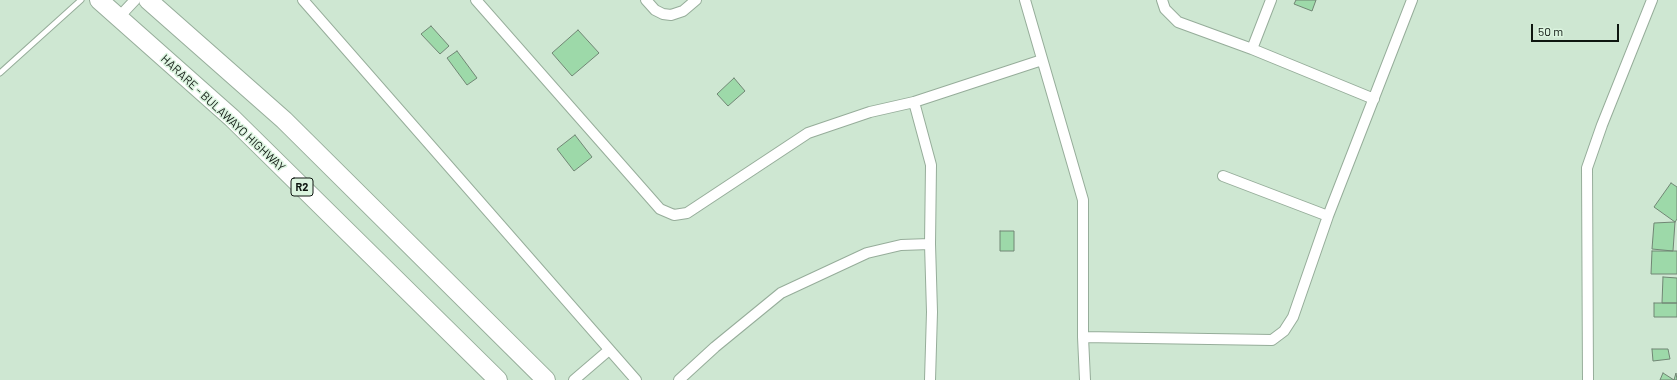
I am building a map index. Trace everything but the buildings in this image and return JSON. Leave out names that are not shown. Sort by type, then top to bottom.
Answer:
[{"type":"highway","name":"HARARE - BULAWAYO HIGHWAY","points":[[99,0],[232,118],[498,380]]},
{"type":"highway","points":[[148,0],[284,120],[546,380]]},
{"type":"street","points":[[119,17],[135,0]]},
{"type":"street","points":[[303,0],[636,380]]},
{"type":"street","points":[[476,0],[660,208],[674,215],[687,213],[808,133],[870,112],[914,102],[1042,60]]},
{"type":"street","points":[[646,0],[655,10],[663,14],[671,14],[683,11],[696,0]]},
{"type":"street","points":[[1025,0],[1083,200],[1083,337],[1085,380]]},
{"type":"street","points":[[1162,0],[1165,9],[1178,22],[1252,49],[1374,99]]},
{"type":"street","points":[[1252,49],[1271,0]]},
{"type":"street","points":[[1083,337],[1272,340],[1284,331],[1293,317],[1328,216],[1412,0]]},
{"type":"street","points":[[1588,380],[1587,168],[1652,0]]},
{"type":"street","points":[[914,102],[931,165],[930,244],[932,312],[930,380]]},
{"type":"street","points":[[1223,176],[1328,216]]},
{"type":"street","points":[[679,380],[715,347],[781,293],[867,253],[901,246],[930,244]]},
{"type":"street","points":[[574,380],[609,350]]},
{"type":"lane","points":[[0,73],[81,0]]}]
